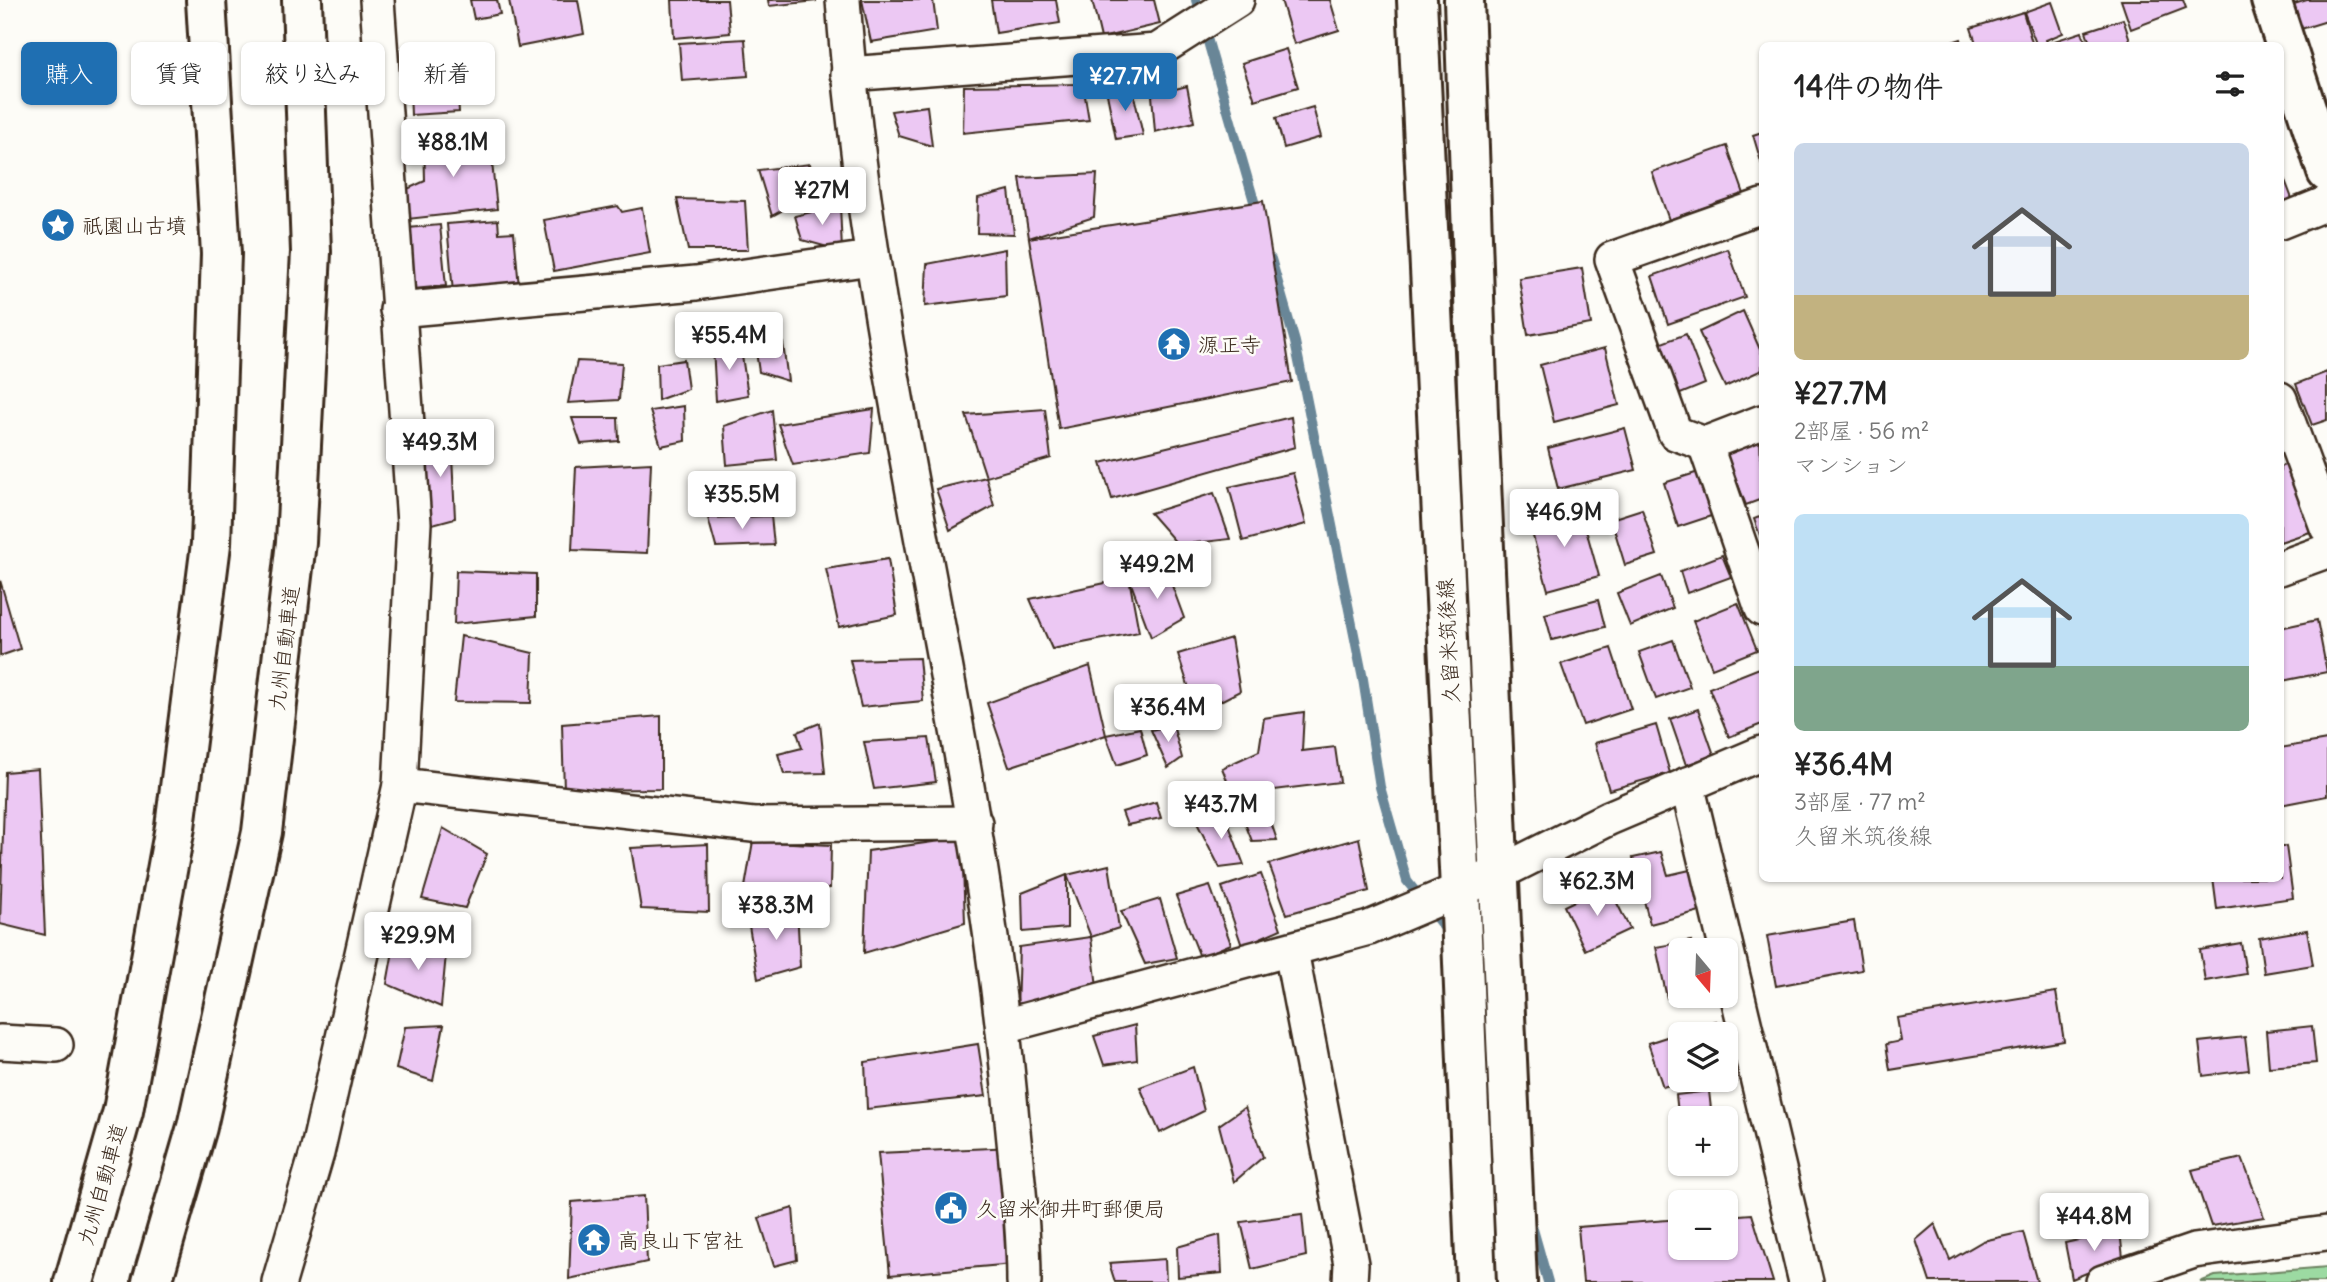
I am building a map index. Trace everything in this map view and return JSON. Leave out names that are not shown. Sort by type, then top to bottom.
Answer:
[{"type":"main road","name":"九州自動車道","points":[[74,1282],[123,1111],[175,827],[211,544],[221,254],[206,0]]},
{"type":"main road","name":"九州自動車道","points":[[152,1282],[197,1127],[262,832],[296,542],[311,252],[302,0]]},
{"type":"main road","name":"久留米筑後線","points":[[1417,0],[1476,1282]]},
{"type":"main road","name":"久留米筑後線","points":[[1464,0],[1517,1282]]},
{"type":"main road","points":[[2271,0],[2327,173]]},
{"type":"street","points":[[279,1282],[317,1153],[400,785],[414,523],[377,0]]},
{"type":"street","points":[[843,0],[848,74],[871,258],[975,822],[1004,1026],[1024,1282]]},
{"type":"street","points":[[848,74],[1157,51],[1237,0]]},
{"type":"street","points":[[2284,220],[2327,203]]},
{"type":"street","points":[[1759,207],[1612,259],[1675,433],[1705,444],[1759,423]]},
{"type":"street","points":[[397,310],[696,283],[871,258]]},
{"type":"street","points":[[2284,410],[2327,527]]},
{"type":"street","points":[[1705,444],[1759,600]]},
{"type":"street","points":[[2284,567],[2327,551]]},
{"type":"street","points":[[1004,1026],[1369,928],[1499,873],[1609,818],[1759,754]]},
{"type":"street","points":[[1687,784],[1806,1282]]},
{"type":"street","points":[[400,785],[753,825],[975,822]]},
{"type":"street","points":[[1291,951],[1350,1264],[1350,1282]]},
{"type":"street","points":[[0,1042],[56,1045]]},
{"type":"street","points":[[2103,1282],[2194,1251],[2327,1233]]},
{"type":"green space","points":[[2327,1267],[2327,1282],[2200,1282],[2215,1276]]},
{"type":"building","points":[[470,0],[497,0],[500,14],[474,19]]},
{"type":"building","points":[[509,0],[578,0],[584,34],[518,47]]},
{"type":"building","points":[[672,0],[727,0],[730,33],[674,38]]},
{"type":"building","points":[[768,0],[816,0],[816,1],[769,6]]},
{"type":"building","points":[[862,0],[933,0],[937,31],[871,42]]},
{"type":"building","points":[[991,0],[1056,0],[1060,23],[996,33]]},
{"type":"building","points":[[1092,0],[1154,0],[1160,24],[1101,38]]},
{"type":"building","points":[[1281,0],[1330,0],[1339,30],[1294,44]]},
{"type":"building","points":[[2121,0],[2183,0],[2186,8],[2131,29]]},
{"type":"building","points":[[2307,0],[2327,0],[2327,21],[2301,29],[2294,4]]},
{"type":"building","points":[[2052,2],[2063,33],[2046,40],[2047,42],[2035,42],[2024,12]]},
{"type":"building","points":[[2023,12],[2032,42],[1976,42],[1971,28]]},
{"type":"building","points":[[2123,19],[2131,42],[2090,42],[2086,31]]},
{"type":"building","points":[[2082,32],[2086,42],[2051,42]]},
{"type":"building","points":[[745,39],[748,76],[682,81],[679,43]]},
{"type":"building","points":[[1286,49],[1298,87],[1255,100],[1242,63]]},
{"type":"building","points":[[1131,83],[1143,135],[1116,139],[1107,94]]},
{"type":"building","points":[[1083,84],[1089,120],[963,133],[964,86]]},
{"type":"building","points":[[1187,86],[1194,122],[1155,132],[1152,95]]},
{"type":"building","points":[[411,105],[459,105],[459,112],[411,115]]},
{"type":"building","points":[[927,106],[932,146],[899,136],[891,111]]},
{"type":"building","points":[[1313,107],[1321,137],[1284,148],[1276,118]]},
{"type":"building","points":[[1759,133],[1759,155],[1753,135]]},
{"type":"building","points":[[461,134],[466,147],[490,144],[497,209],[408,219],[405,190],[425,181],[424,135]]},
{"type":"building","points":[[1727,146],[1744,194],[1669,220],[1652,172]]},
{"type":"building","points":[[810,164],[816,192],[772,216],[758,170]]},
{"type":"building","points":[[1097,174],[1094,217],[1029,238],[1020,178]]},
{"type":"building","points":[[2284,178],[2294,204],[2284,208]]},
{"type":"building","points":[[1009,190],[1014,234],[977,233],[978,198]]},
{"type":"building","points":[[677,199],[745,201],[748,250],[688,250]]},
{"type":"building","name":"源正寺","points":[[1263,201],[1292,382],[1059,429],[1029,238]]},
{"type":"building","points":[[840,205],[842,251],[802,240],[795,216]]},
{"type":"building","points":[[618,206],[622,212],[642,208],[650,253],[554,271],[544,220]]},
{"type":"building","points":[[498,220],[499,233],[514,232],[519,287],[453,293],[447,224]]},
{"type":"building","points":[[440,225],[446,286],[413,289],[408,228]]},
{"type":"building","points":[[1005,249],[1006,296],[925,306],[927,264]]},
{"type":"building","points":[[1728,249],[1745,297],[1668,324],[1652,276]]},
{"type":"building","points":[[1582,268],[1591,324],[1528,335],[1519,278]]},
{"type":"building","points":[[1743,311],[1759,347],[1759,371],[1725,387],[1699,332]]},
{"type":"building","points":[[1686,334],[1705,384],[1678,395],[1659,344]]},
{"type":"building","points":[[782,336],[788,381],[759,372],[755,345]]},
{"type":"building","points":[[740,343],[748,395],[716,401],[713,347]]},
{"type":"building","points":[[1605,348],[1619,405],[1554,422],[1540,365]]},
{"type":"building","points":[[684,360],[688,389],[658,400],[657,364]]},
{"type":"building","points":[[577,361],[622,363],[619,400],[568,403]]},
{"type":"building","points":[[2327,372],[2327,420],[2312,425],[2296,384]]},
{"type":"building","points":[[684,406],[685,441],[661,446],[650,411]]},
{"type":"building","points":[[874,409],[870,453],[793,465],[778,424]]},
{"type":"building","points":[[1045,409],[1051,458],[986,477],[966,415]]},
{"type":"building","points":[[772,410],[777,460],[727,465],[724,426]]},
{"type":"building","points":[[1291,417],[1295,447],[1112,499],[1101,463]]},
{"type":"building","points":[[572,418],[618,418],[619,441],[581,444]]},
{"type":"building","points":[[1625,428],[1636,470],[1558,489],[1548,448]]},
{"type":"building","points":[[1759,434],[1759,500],[1746,505],[1724,448]]},
{"type":"building","points":[[426,435],[451,436],[455,518],[429,525]]},
{"type":"building","points":[[651,463],[647,553],[572,550],[576,467]]},
{"type":"building","points":[[2287,464],[2310,532],[2284,541],[2284,465]]},
{"type":"building","points":[[1708,469],[1723,512],[1678,527],[1664,483]]},
{"type":"building","points":[[1293,473],[1306,524],[1243,541],[1229,487]]},
{"type":"building","points":[[986,477],[994,506],[950,530],[936,489]]},
{"type":"building","points":[[1214,493],[1230,539],[1178,545],[1150,513]]},
{"type":"building","points":[[1580,508],[1599,576],[1548,590],[1529,522]]},
{"type":"building","points":[[1642,509],[1657,555],[1625,565],[1611,519]]},
{"type":"building","points":[[771,516],[774,545],[716,547],[708,518]]},
{"type":"building","points":[[1759,517],[1759,533],[1754,519]]},
{"type":"building","points":[[1722,555],[1731,577],[1687,593],[1680,571]]},
{"type":"building","points":[[888,559],[897,615],[839,627],[826,569]]},
{"type":"building","points":[[456,571],[536,574],[536,616],[454,624]]},
{"type":"building","points":[[1167,572],[1184,618],[1151,637],[1129,578]]},
{"type":"building","points":[[1661,576],[1673,608],[1630,626],[1617,593]]},
{"type":"building","points":[[1129,578],[1139,632],[1052,649],[1030,599]]},
{"type":"building","points":[[0,580],[20,649],[0,656]]},
{"type":"building","points":[[1598,600],[1605,627],[1552,640],[1545,614]]},
{"type":"building","points":[[1738,603],[1757,650],[1712,668],[1693,621]]},
{"type":"building","points":[[2317,620],[2327,672],[2284,681],[2284,627]]},
{"type":"building","points":[[461,636],[533,653],[531,703],[454,702]]},
{"type":"building","points":[[1231,638],[1240,691],[1197,713],[1178,654]]},
{"type":"building","points":[[1673,640],[1690,687],[1656,699],[1639,652]]},
{"type":"building","points":[[1611,648],[1631,709],[1583,725],[1561,664]]},
{"type":"building","points":[[919,658],[923,701],[861,707],[850,660]]},
{"type":"building","points":[[1090,666],[1106,735],[1009,767],[987,703]]},
{"type":"building","points":[[1759,668],[1759,725],[1729,737],[1709,688]]},
{"type":"building","points":[[1698,709],[1714,755],[1686,765],[1670,719]]},
{"type":"building","points":[[1304,712],[1302,751],[1335,747],[1340,782],[1233,795],[1222,768],[1259,751],[1264,718]]},
{"type":"building","points":[[661,716],[661,789],[564,790],[562,724]]},
{"type":"building","points":[[820,723],[825,773],[784,774],[778,754],[802,748],[797,732]]},
{"type":"building","points":[[1173,725],[1182,758],[1168,768],[1151,730]]},
{"type":"building","points":[[1656,725],[1670,773],[1609,790],[1595,743]]},
{"type":"building","points":[[1140,728],[1147,755],[1117,765],[1106,735]]},
{"type":"building","points":[[929,738],[936,782],[874,789],[864,742]]},
{"type":"building","points":[[2327,740],[2327,796],[2284,804],[2284,747]]},
{"type":"building","points":[[38,769],[45,935],[0,924],[5,772]]},
{"type":"building","points":[[1156,802],[1161,818],[1127,825],[1122,812]]},
{"type":"building","points":[[1265,805],[1277,840],[1252,841],[1241,813]]},
{"type":"building","points":[[1224,812],[1244,865],[1220,868],[1197,823]]},
{"type":"building","points":[[443,828],[487,854],[465,908],[422,899]]},
{"type":"building","points":[[962,838],[965,923],[864,953],[868,851]]},
{"type":"building","points":[[1359,838],[1369,891],[1287,914],[1269,864]]},
{"type":"building","points":[[753,841],[831,845],[830,888],[744,893]]},
{"type":"building","points":[[708,844],[709,912],[641,909],[631,848]]},
{"type":"building","points":[[2284,846],[2293,898],[2217,909],[2214,882],[2284,882]]},
{"type":"building","points":[[1661,852],[1668,875],[1690,870],[1700,911],[1650,924],[1633,858]]},
{"type":"building","points":[[1109,865],[1119,928],[1091,937],[1067,875]]},
{"type":"building","points":[[1261,874],[1281,929],[1242,946],[1222,887]]},
{"type":"building","points":[[1067,875],[1067,928],[1023,932],[1022,893]]},
{"type":"building","points":[[1608,885],[1630,929],[1585,950],[1564,906]]},
{"type":"building","points":[[1210,886],[1231,944],[1200,957],[1176,896]]},
{"type":"building","points":[[1160,899],[1177,958],[1145,964],[1121,911]]},
{"type":"building","points":[[797,906],[800,967],[758,979],[748,920]]},
{"type":"building","points":[[1854,921],[1862,970],[1776,986],[1767,936]]},
{"type":"building","points":[[2307,930],[2313,965],[2264,973],[2259,938]]},
{"type":"building","points":[[1091,937],[1097,987],[1017,1012],[1019,947]]},
{"type":"building","points":[[395,940],[446,954],[441,1007],[387,984]]},
{"type":"building","points":[[2241,943],[2246,974],[2205,981],[2200,950]]},
{"type":"building","points":[[1668,945],[1667,998],[1656,947]]},
{"type":"building","points":[[2056,992],[2064,1041],[1890,1070],[1886,1044],[1901,1041],[1897,1018]]},
{"type":"building","points":[[444,1025],[433,1081],[396,1069],[405,1027]]},
{"type":"building","points":[[1135,1025],[1137,1060],[1104,1065],[1094,1036]]},
{"type":"building","points":[[2312,1026],[2316,1063],[2269,1067],[2266,1031]]},
{"type":"building","points":[[1668,1037],[1668,1085],[1663,1087],[1648,1043]]},
{"type":"building","points":[[2245,1037],[2249,1070],[2203,1076],[2199,1042]]},
{"type":"building","points":[[978,1044],[986,1096],[867,1109],[865,1062]]},
{"type":"building","points":[[1193,1067],[1204,1111],[1160,1133],[1140,1087]]},
{"type":"building","points":[[1709,1092],[1711,1106],[1677,1106],[1676,1095]]},
{"type":"building","points":[[1245,1107],[1263,1157],[1234,1182],[1219,1125]]},
{"type":"building","name":"久留米御井町郵便局","points":[[1014,1147],[1024,1263],[890,1275],[878,1153]]},
{"type":"building","points":[[2242,1158],[2264,1217],[2211,1226],[2192,1170]]},
{"type":"building","points":[[644,1196],[647,1262],[569,1279],[572,1202]]},
{"type":"building","points":[[793,1208],[797,1260],[774,1266],[759,1218]]},
{"type":"building","points":[[1302,1214],[1306,1256],[1252,1269],[1241,1222]]},
{"type":"building","points":[[1752,1214],[1773,1282],[1583,1282],[1578,1227],[1668,1220],[1668,1260],[1738,1260],[1738,1215]]},
{"type":"building","points":[[1935,1224],[1950,1260],[1983,1241],[2023,1232],[2037,1282],[1930,1282],[1916,1240]]},
{"type":"building","points":[[2120,1231],[2123,1258],[2072,1279],[2065,1243]]},
{"type":"building","points":[[1220,1235],[1222,1273],[1178,1277],[1177,1247]]},
{"type":"building","points":[[1165,1259],[1166,1282],[1115,1282],[1109,1263]]},
{"type":"waterway","points":[[1196,0],[1258,215]]},
{"type":"waterway","points":[[1271,259],[1295,342],[1363,679],[1380,787],[1407,881],[1450,935]]},
{"type":"waterway","points":[[1531,1222],[1548,1282]]},
{"type":"place","name":"祇園山古墳","points":[[58,225]]},
{"type":"place","name":"源正寺","points":[[1174,344]]},
{"type":"place","name":"久留米御井町郵便局","points":[[951,1208]]},
{"type":"place","name":"高良山下宮社","points":[[594,1240]]}]
